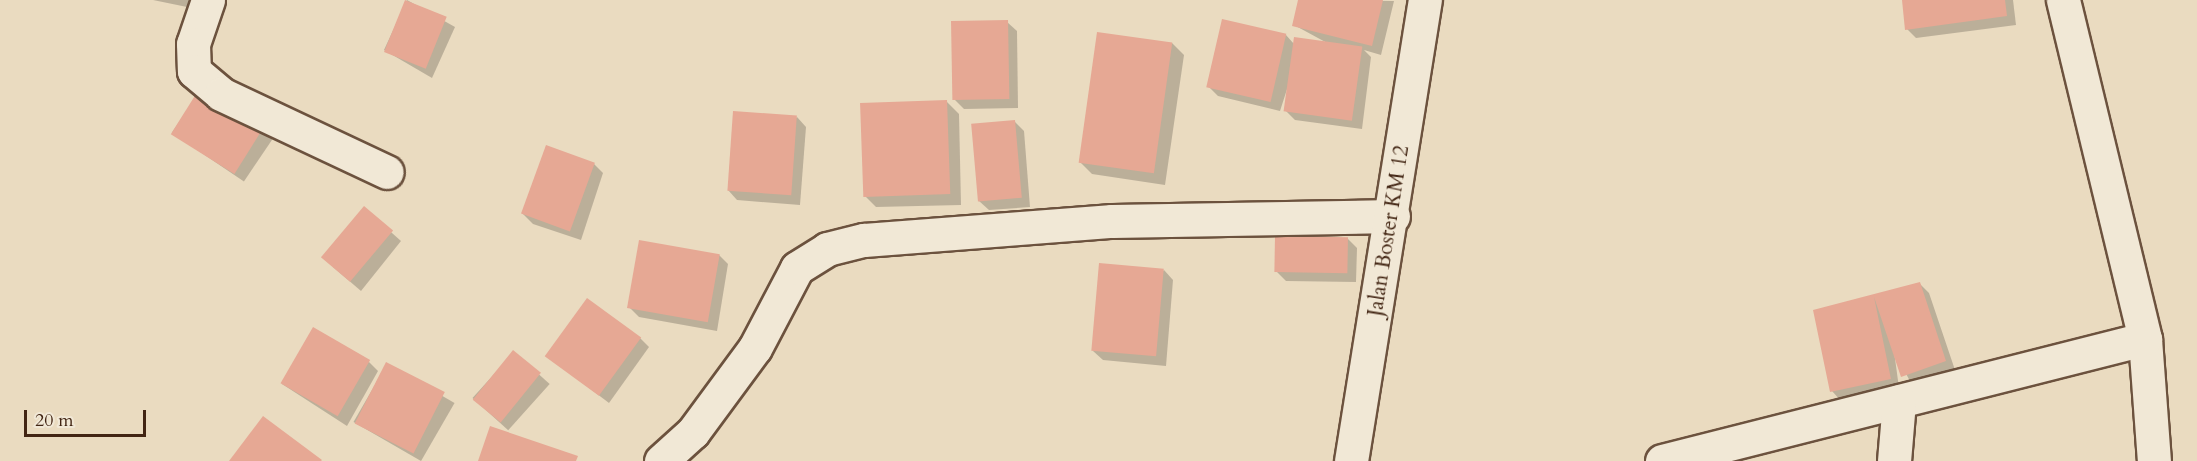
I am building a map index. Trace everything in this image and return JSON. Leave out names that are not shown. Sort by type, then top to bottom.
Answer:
[{"type":"street","points":[[208,0],[194,44],[194,71],[220,94],[387,172]]},
{"type":"street","name":"Jalan Boster KM 12","points":[[1351,461],[1393,216],[1425,0]]},
{"type":"street","points":[[2063,0],[2145,339],[2154,461]]},
{"type":"street","points":[[661,461],[693,432],[756,348],[797,268],[827,249],[864,240],[1112,221],[1393,216]]},
{"type":"street","points":[[1669,460],[2145,339]]},
{"type":"street","points":[[1894,461],[1899,401]]},
{"type":"building","points":[[405,0],[447,17],[426,69],[384,52]]},
{"type":"building","points":[[1298,0],[1383,0],[1372,46],[1292,26]]},
{"type":"building","points":[[1902,0],[2005,0],[2007,16],[1905,30]]},
{"type":"building","points":[[1222,19],[1286,34],[1271,102],[1206,87]]},
{"type":"building","points":[[1008,20],[1009,99],[952,100],[951,21]]},
{"type":"building","points":[[1097,32],[1172,43],[1154,173],[1079,163]]},
{"type":"building","points":[[1294,37],[1362,47],[1352,121],[1284,111]]},
{"type":"building","points":[[201,86],[265,126],[234,174],[171,134]]},
{"type":"building","points":[[947,100],[950,194],[863,197],[860,103]]},
{"type":"building","points":[[733,111],[797,115],[791,195],[727,191]]},
{"type":"building","points":[[1015,120],[1022,198],[978,202],[971,124]]},
{"type":"building","points":[[546,145],[595,163],[570,231],[521,214]]},
{"type":"building","points":[[364,206],[393,230],[350,282],[321,257]]},
{"type":"building","points":[[1275,236],[1348,237],[1347,273],[1274,272]]},
{"type":"building","points":[[639,240],[720,254],[708,322],[627,308]]},
{"type":"building","points":[[1099,263],[1164,269],[1156,356],[1091,351]]},
{"type":"building","points":[[1920,282],[1946,361],[1901,377],[1874,297],[1891,379],[1830,392],[1813,310]]},
{"type":"building","points":[[587,298],[641,337],[599,396],[545,356]]},
{"type":"building","points":[[313,327],[370,360],[338,416],[280,383]]},
{"type":"building","points":[[513,350],[541,373],[501,422],[473,400]]},
{"type":"building","points":[[386,362],[445,392],[413,453],[355,423]]},
{"type":"building","points":[[263,416],[322,460],[229,461]]},
{"type":"building","points":[[490,426],[578,456],[576,461],[478,461]]}]
